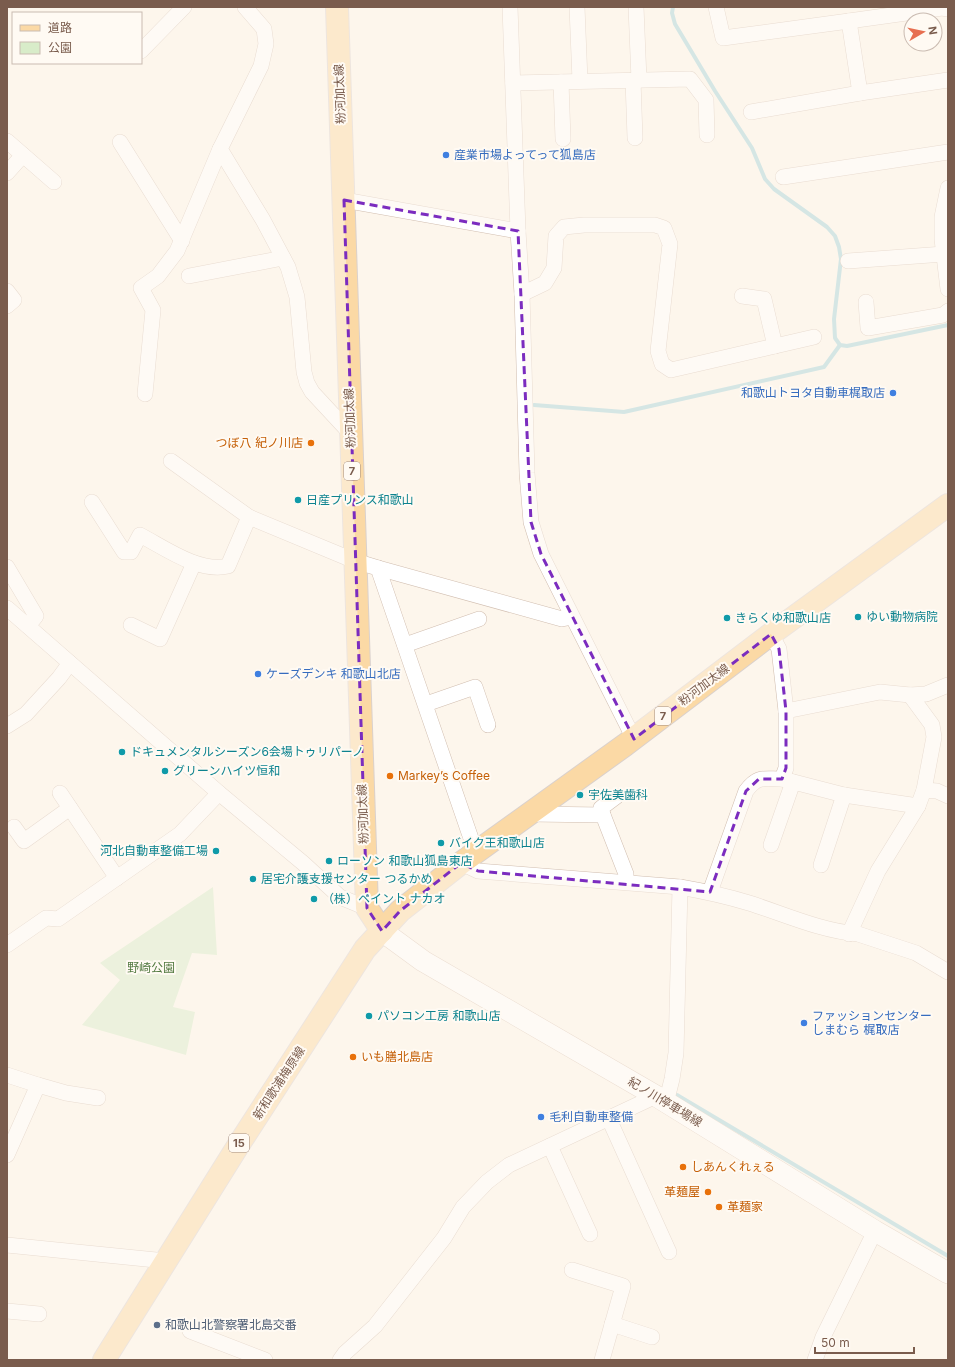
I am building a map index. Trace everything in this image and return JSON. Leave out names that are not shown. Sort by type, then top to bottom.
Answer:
[{"type":"main road","name":"粉河加太線","points":[[337,7],[367,908]]},
{"type":"main road","name":"粉河加太線","points":[[382,931],[400,912],[469,858],[634,739],[771,634],[948,505]]},
{"type":"main road","points":[[367,908],[382,931]]},
{"type":"main road","name":"紀ノ川停車場線","points":[[382,931],[423,961],[661,1100],[948,1274]]},
{"type":"main road","name":"新和歌浦梅原線","points":[[104,1360],[241,1141],[365,949],[382,931]]},
{"type":"street","points":[[142,50],[184,7]]},
{"type":"street","points":[[145,394],[153,310],[141,288],[158,276],[177,252],[220,149],[261,66],[266,44],[264,29],[245,7]]},
{"type":"street","points":[[510,7],[518,231],[522,294],[527,473],[531,522],[541,554],[634,739]]},
{"type":"street","points":[[577,7],[580,81]]},
{"type":"street","points":[[635,138],[636,7]]},
{"type":"street","points":[[716,7],[723,38],[942,8],[948,9]]},
{"type":"street","points":[[848,21],[860,93]]},
{"type":"street","points":[[513,83],[690,79],[706,100],[707,135]]},
{"type":"street","points":[[750,112],[860,93],[948,80]]},
{"type":"street","points":[[561,82],[563,139]]},
{"type":"street","points":[[7,141],[54,182]]},
{"type":"street","points":[[120,142],[182,241]]},
{"type":"street","points":[[220,149],[263,220],[288,267],[297,296],[304,372],[307,383],[312,392],[350,433]]},
{"type":"street","points":[[783,177],[948,152]]},
{"type":"street","points":[[7,173],[23,155]]},
{"type":"street","points":[[948,188],[942,217],[948,289]]},
{"type":"street","points":[[344,200],[518,231]]},
{"type":"street","points":[[522,294],[545,283],[554,268],[556,236],[564,227],[584,225],[655,225],[664,228],[670,244],[658,351],[662,364],[671,370],[814,337]]},
{"type":"street","points":[[848,261],[944,254]]},
{"type":"street","points":[[189,276],[283,258]]},
{"type":"street","points":[[7,291],[14,300],[7,306]]},
{"type":"street","points":[[742,296],[764,299],[775,346]]},
{"type":"street","points":[[866,302],[868,328],[943,315],[948,311]]},
{"type":"street","points":[[171,461],[249,517],[355,562],[562,618],[572,617]]},
{"type":"street","points":[[92,502],[124,552],[131,552],[140,535],[194,563],[219,568],[228,566],[249,517]]},
{"type":"street","points":[[131,625],[160,639],[194,563]]},
{"type":"street","points":[[7,567],[36,616],[28,626]]},
{"type":"street","points":[[378,568],[426,704],[469,858],[478,871],[626,882],[680,887],[710,892],[748,902],[818,926],[849,934],[858,934],[916,953],[948,972]]},
{"type":"street","points":[[7,608],[219,793],[304,863],[340,897],[367,908]]},
{"type":"street","points":[[405,645],[478,619]]},
{"type":"street","points":[[771,634],[780,649],[786,711],[786,768],[788,780],[771,845]]},
{"type":"street","points":[[7,726],[26,714],[59,678],[70,663]]},
{"type":"street","points":[[786,711],[880,692],[910,695],[926,694],[948,685]]},
{"type":"street","points":[[426,704],[475,687],[488,725]]},
{"type":"street","points":[[849,934],[878,871],[918,806],[924,790],[934,737],[932,725],[910,695]]},
{"type":"street","points":[[710,892],[746,791],[752,783],[759,779],[788,780],[844,795],[918,806]]},
{"type":"street","points":[[924,790],[937,791],[948,796]]},
{"type":"street","points":[[60,793],[117,878]]},
{"type":"street","points":[[7,945],[46,918],[58,919],[180,834],[219,793]]},
{"type":"street","points":[[821,865],[844,795]]},
{"type":"street","points":[[617,796],[601,808],[626,874],[626,882]]},
{"type":"street","points":[[14,827],[24,841],[70,808]]},
{"type":"street","points":[[531,814],[603,815]]},
{"type":"street","points":[[340,1360],[345,1353],[375,1326],[444,1238],[463,1207],[483,1187],[509,1165],[609,1118],[661,1100],[672,1079],[676,1053],[680,887]]},
{"type":"street","points":[[7,1075],[66,1093],[98,1098]]},
{"type":"street","points":[[7,1155],[38,1085]]},
{"type":"street","points":[[609,1118],[669,1252]]},
{"type":"street","points":[[550,1146],[590,1234]]},
{"type":"street","points":[[815,1360],[823,1337],[875,1231]]},
{"type":"street","points":[[7,1245],[166,1261]]},
{"type":"street","points":[[572,1270],[623,1286],[602,1360]]},
{"type":"street","points":[[7,1311],[39,1314]]},
{"type":"street","points":[[612,1324],[652,1337]]},
{"type":"street","points":[[190,1331],[265,1360]]},
{"type":"highlighted area","points":[[344,200],[518,231],[531,522],[541,554],[634,739],[771,634],[779,649],[786,711],[786,768],[782,779],[759,779],[746,791],[710,892],[478,871],[461,863],[400,911],[382,931],[367,908]]},
{"type":"green space","name":"野崎公園","points":[[213,887],[217,955],[192,953],[173,1007],[195,1012],[186,1055],[82,1025],[120,980],[100,963]]},
{"type":"waterway","points":[[673,7],[672,13],[675,24],[715,91],[752,148],[765,179],[774,189],[827,227],[835,236],[841,259],[834,319],[835,338],[840,345],[847,346],[948,325]]},
{"type":"waterway","points":[[534,405],[624,412],[824,367],[840,345]]},
{"type":"waterway","points":[[677,1095],[948,1256]]},
{"type":"place","name":"産業市場よってって狐島店","points":[[446,155]]},
{"type":"place","name":"和歌山トヨタ自動車梶取店","points":[[893,393]]},
{"type":"place","name":"つぼ八 紀ノ川店","points":[[311,443]]},
{"type":"place","name":"日産プリンス和歌山","points":[[298,500]]},
{"type":"place","name":"ゆい動物病院","points":[[858,617]]},
{"type":"place","name":"きらくゆ和歌山店","points":[[727,618]]},
{"type":"place","name":"ケーズデンキ 和歌山北店","points":[[258,674]]},
{"type":"place","name":"ドキュメンタルシーズン6会場トゥリパーノ","points":[[122,752]]},
{"type":"place","name":"グリーンハイツ恒和","points":[[165,771]]},
{"type":"place","name":"Markey’s Coffee","points":[[390,776]]},
{"type":"place","name":"宇佐美歯科","points":[[580,795]]},
{"type":"place","name":"バイク王和歌山店","points":[[441,843]]},
{"type":"place","name":"河北自動車整備工場","points":[[216,851]]},
{"type":"place","name":"ローソン 和歌山狐島東店","points":[[329,861]]},
{"type":"place","name":"居宅介護支援センター つるかめ","points":[[253,879]]},
{"type":"place","name":"（株）ペイント ナカオ","points":[[314,899]]},
{"type":"place","name":"パソコン工房 和歌山店","points":[[369,1016]]},
{"type":"place","name":"ファッションセンター しまむら 梶取店","points":[[804,1023]]},
{"type":"place","name":"いも膳北島店","points":[[353,1057]]},
{"type":"place","name":"毛利自動車整備","points":[[541,1117]]},
{"type":"place","name":"しあんくれぇる","points":[[683,1167]]},
{"type":"place","name":"革麺屋","points":[[708,1192]]},
{"type":"place","name":"革麺家","points":[[719,1207]]},
{"type":"place","name":"和歌山北警察署北島交番","points":[[157,1325]]}]
